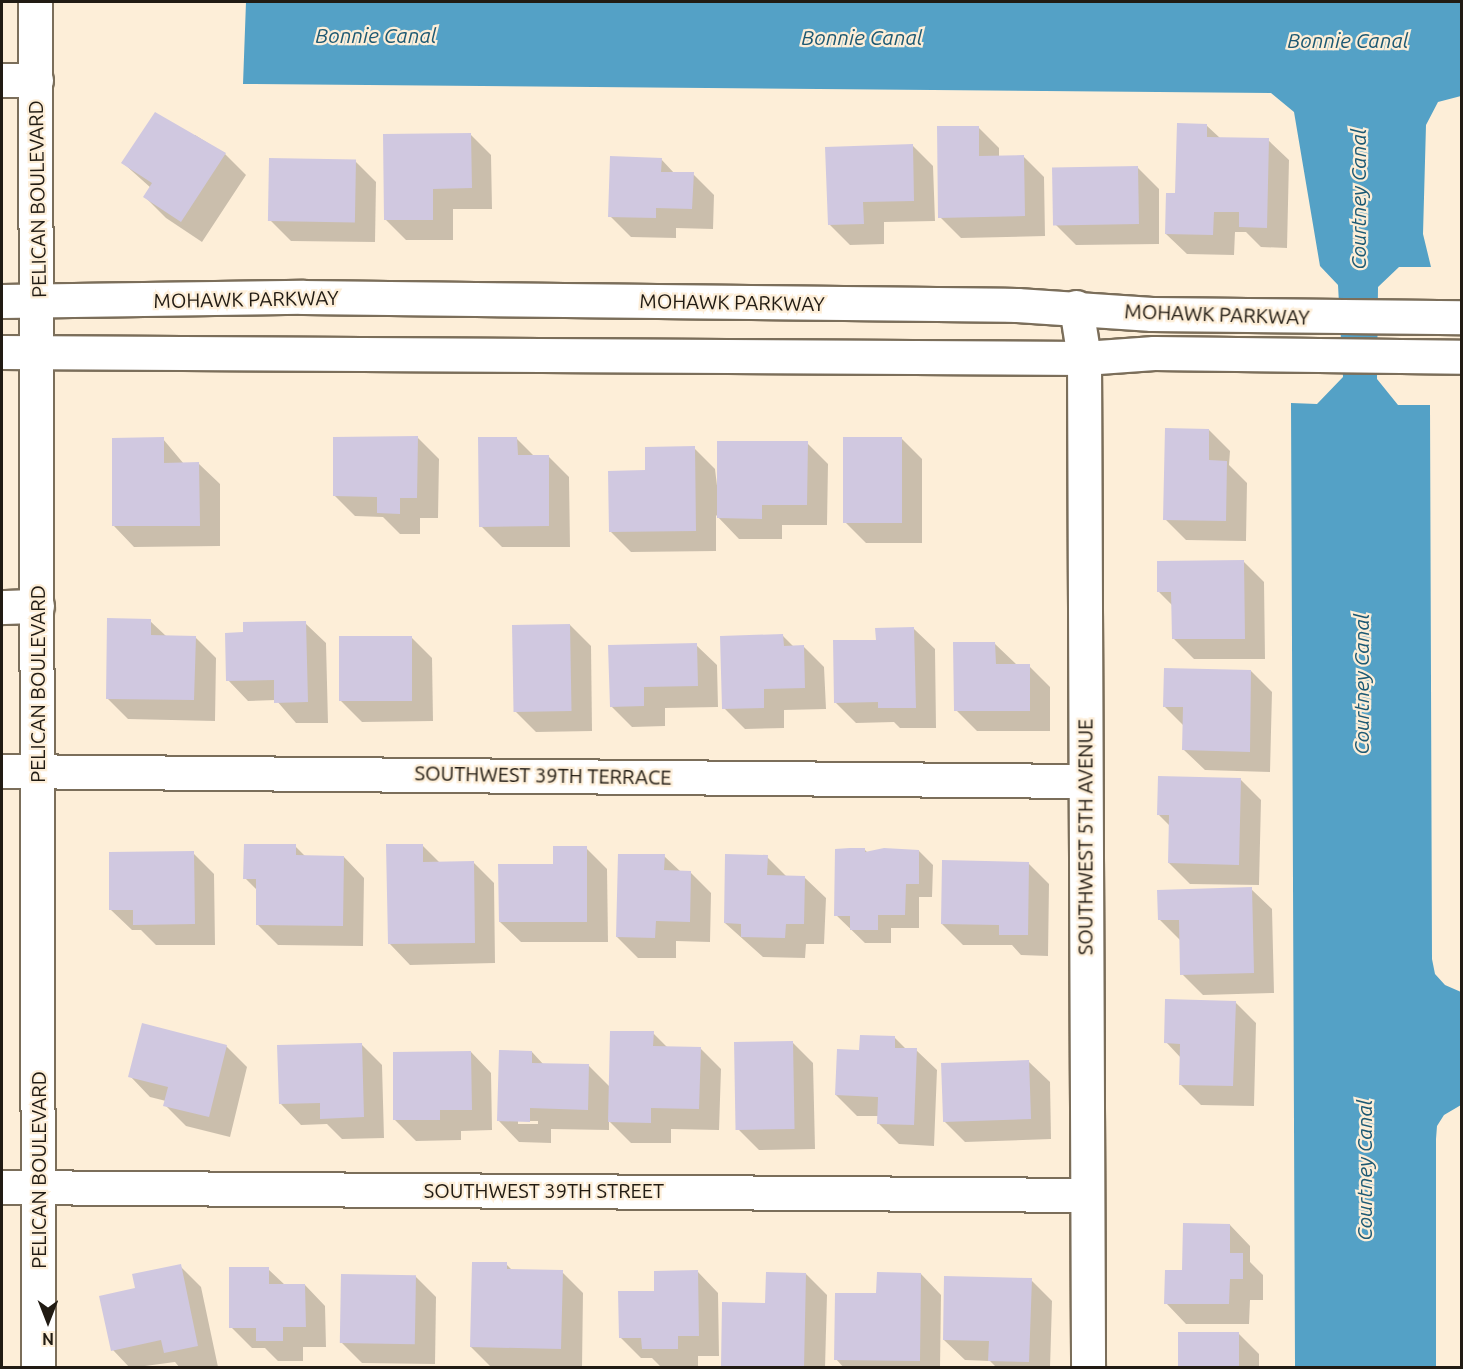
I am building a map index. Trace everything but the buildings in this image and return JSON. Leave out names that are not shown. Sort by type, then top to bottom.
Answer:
[{"type":"street","name":"PELICAN BOULEVARD","points":[[35,2],[38,300],[36,351],[38,1368]]},
{"type":"street","points":[[2,80],[36,80]]},
{"type":"street","name":"MOHAWK PARKWAY","points":[[2,301],[315,297],[1076,307],[1152,314],[1461,316]]},
{"type":"street","name":"SOUTHWEST 5TH AVENUE","points":[[1076,307],[1084,358],[1088,1368]]},
{"type":"street","name":"MOHAWK PARKWAY","points":[[2,352],[1084,358],[1154,353],[1461,357]]},
{"type":"street","points":[[2,607],[37,606]]},
{"type":"street","name":"SOUTHWEST 39TH TERRACE","points":[[2,771],[1084,782]]},
{"type":"street","name":"SOUTHWEST 39TH STREET","points":[[2,1187],[1087,1195]]},
{"type":"water","points":[[246,2],[1461,2],[1461,96],[1438,102],[1426,125],[1423,234],[1431,267],[1399,267],[1378,287],[1377,379],[1398,405],[1430,405],[1432,959],[1435,974],[1445,985],[1461,992],[1461,1105],[1444,1115],[1437,1126],[1436,1139],[1436,1367],[1295,1367],[1291,403],[1317,404],[1343,377],[1338,285],[1320,266],[1294,112],[1271,93],[243,84]]},
{"type":"water label","name":"Bonnie Canal","points":[[376,35]]},
{"type":"water label","name":"Bonnie Canal","points":[[862,37]]},
{"type":"water label","name":"Bonnie Canal","points":[[1348,40]]},
{"type":"water label","name":"Courtney Canal","points":[[1358,199]]},
{"type":"water label","name":"Courtney Canal","points":[[1361,684]]},
{"type":"water label","name":"Courtney Canal","points":[[1364,1170]]}]
